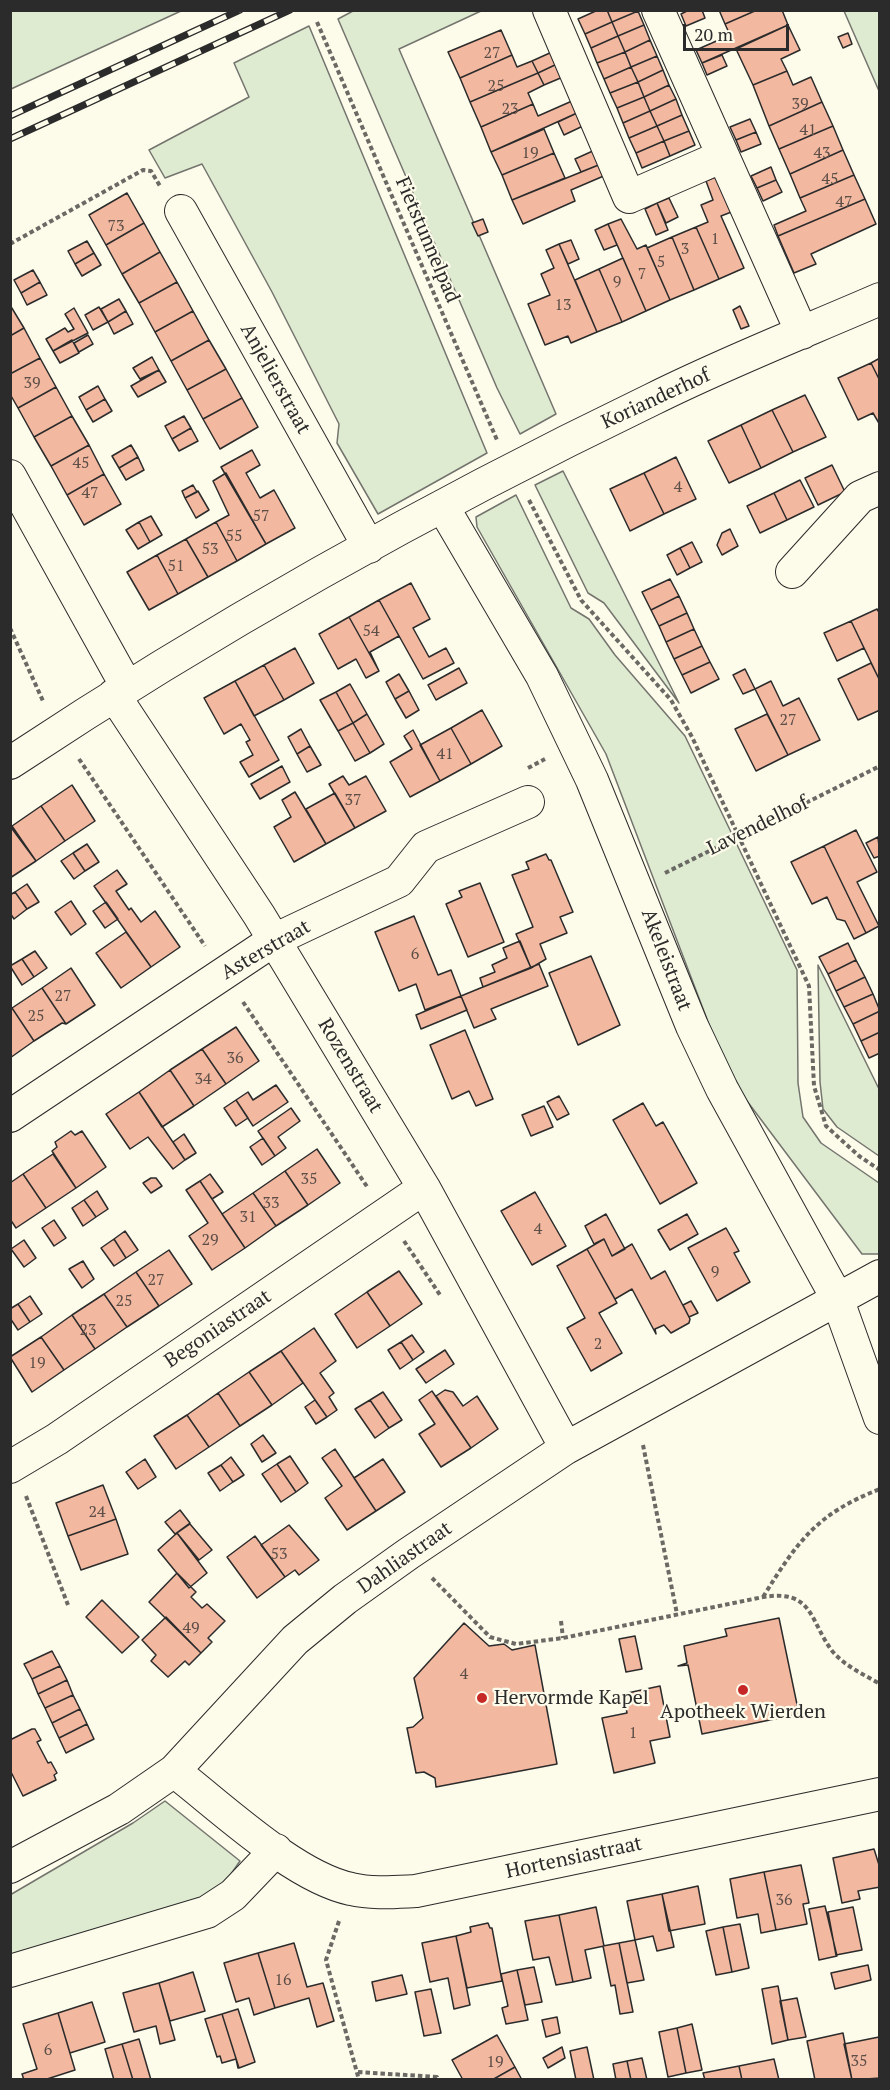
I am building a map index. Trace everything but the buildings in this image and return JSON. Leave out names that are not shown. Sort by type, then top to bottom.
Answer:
[{"type":"street","points":[[549,10],[629,197],[723,156]]},
{"type":"street","points":[[658,10],[802,333]]},
{"type":"street","name":"Anjelierstraat","points":[[181,211],[369,547]]},
{"type":"street","name":"Korianderhof","points":[[512,469],[655,398],[879,299]]},
{"type":"street","points":[[10,763],[121,691],[369,547],[512,469]]},
{"type":"street","points":[[10,476],[121,691]]},
{"type":"street","points":[[792,572],[860,497],[879,488]]},
{"type":"street","name":"Akeleistraat","points":[[443,507],[542,676],[592,780],[692,1026],[722,1089],[837,1298],[879,1418]]},
{"type":"street","name":"Rozenstraat","points":[[121,691],[424,1188],[566,1448]]},
{"type":"street","name":"Asterstraat","points":[[10,1116],[274,940],[399,881],[426,848],[528,802]]},
{"type":"street","name":"Begoniastraat","points":[[12,1466],[57,1439],[424,1188]]},
{"type":"street","name":"Dahliastraat","points":[[10,1867],[119,1809],[174,1771],[295,1640],[345,1599],[408,1554],[566,1448],[879,1276]]},
{"type":"street","name":"Hortensiastraat","points":[[174,1771],[276,1850],[312,1874],[349,1889],[374,1892],[416,1891],[879,1794]]},
{"type":"street","points":[[10,1971],[207,1912],[233,1895],[276,1850]]},
{"type":"path","name":"Fietstunnelpad","points":[[317,22],[498,443],[512,469]]},
{"type":"path","points":[[10,244],[143,170],[151,171],[167,199],[181,211]]},
{"type":"path","points":[[512,469],[580,600],[671,700],[740,834],[809,986],[814,1086],[826,1126],[859,1156],[879,1170]]},
{"type":"path","points":[[10,628],[44,704],[60,730],[445,1301]]},
{"type":"path","name":"Lavendelhof","points":[[637,886],[879,766]]},
{"type":"path","points":[[628,1413],[642,1438],[677,1614]]},
{"type":"path","points":[[12,1466],[68,1605]]},
{"type":"path","points":[[763,1597],[810,1529],[832,1512],[879,1489]]},
{"type":"path","points":[[408,1554],[490,1637],[516,1644],[563,1638],[763,1597],[790,1596],[802,1602],[812,1612],[833,1651],[844,1663],[879,1684]]},
{"type":"path","points":[[561,1621],[563,1638]]},
{"type":"path","points":[[349,1889],[326,1960],[359,2079]]},
{"type":"path","points":[[358,2072],[437,2077],[438,2079]]},
{"type":"green space","points":[[11,10],[181,10],[181,11],[11,89]]},
{"type":"green space","points":[[353,11],[481,11],[399,49],[556,414],[520,434],[497,388],[338,19]]},
{"type":"green space","points":[[844,11],[879,11],[879,91]]},
{"type":"green space","points":[[309,26],[487,453],[378,514],[337,443],[339,424],[272,292],[202,164],[165,178],[149,150],[249,97],[234,63]]},
{"type":"green space","points":[[563,471],[679,703],[604,603],[588,593],[535,485]]},
{"type":"green space","points":[[516,495],[571,608],[589,619],[615,655],[685,736],[797,970],[798,1083],[803,1117],[821,1143],[879,1183],[879,1254],[862,1254],[744,1097],[718,1048],[606,754],[477,527],[476,517]]},
{"type":"green space","points":[[818,965],[879,1089],[879,1156],[837,1127],[823,1109],[820,1082]]},
{"type":"green space","points":[[165,1801],[240,1861],[222,1887],[200,1898],[11,1957],[10,1895],[133,1823]]},
{"type":"railway","points":[[10,116],[240,10]]},
{"type":"railway","points":[[10,139],[290,10]]},
{"type":"place","name":"Apotheek Wierden","points":[[743,1690]]},
{"type":"place","name":"Hervormde Kapel","points":[[482,1698]]}]
